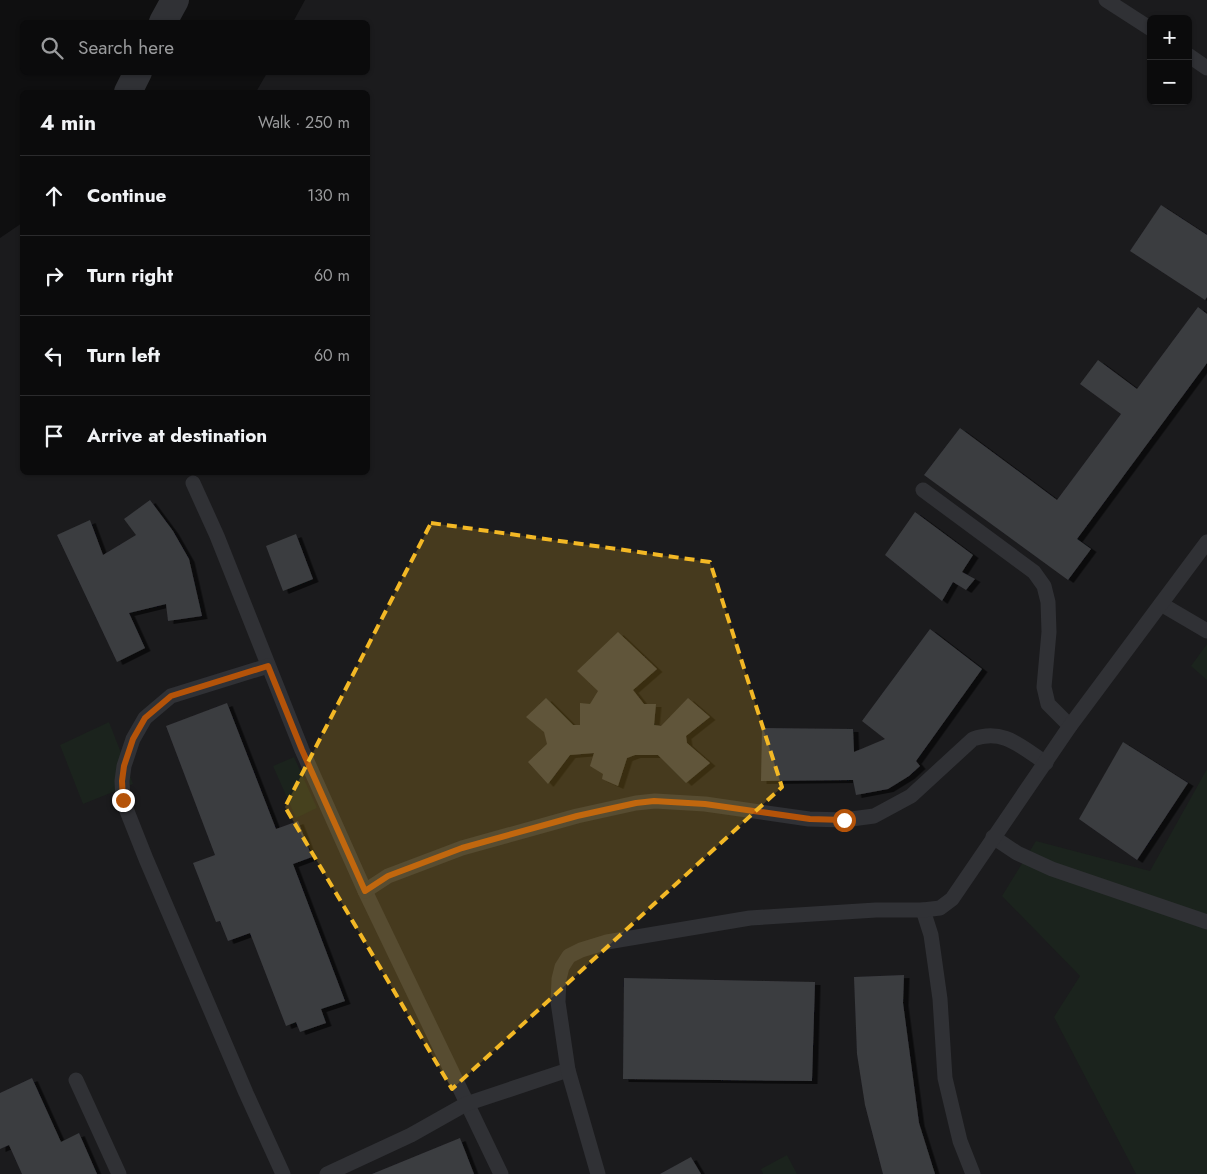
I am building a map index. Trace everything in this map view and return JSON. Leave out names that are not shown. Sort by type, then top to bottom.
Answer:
[{"type":"street","points":[[164,20],[175,0]]},
{"type":"street","points":[[129,90],[136,75]]},
{"type":"lane","points":[[1106,0],[1147,26]]},
{"type":"lane","points":[[1192,58],[1207,68]]},
{"type":"lane","points":[[193,483],[217,536],[302,750],[365,891],[501,1174]]},
{"type":"lane","points":[[923,490],[1034,572],[1044,586],[1048,602],[1049,632],[1044,687],[1048,704],[1070,726]]},
{"type":"lane","points":[[598,1174],[568,1070],[558,1002],[559,979],[562,967],[569,956],[581,950],[638,936],[750,918],[940,908],[952,899],[1070,726],[1207,542]]},
{"type":"lane","points":[[1161,604],[1207,630]]},
{"type":"lane","points":[[268,666],[171,696],[145,718],[133,739],[124,766],[122,781],[123,800],[146,859],[246,1093],[283,1174]]},
{"type":"lane","points":[[365,891],[388,876],[462,848],[577,816],[636,803],[654,801],[705,804],[810,819],[844,820],[874,816],[911,796],[973,739],[984,735],[1004,736],[1046,763]]},
{"type":"lane","points":[[993,837],[1017,853],[1052,870],[1207,922]]},
{"type":"lane","points":[[923,910],[931,935],[940,999],[945,1078],[960,1140],[973,1174]]},
{"type":"lane","points":[[327,1174],[412,1134],[466,1104],[568,1070]]},
{"type":"lane","points":[[76,1080],[119,1174]]},
{"type":"highlighted area","points":[[431,523],[710,562],[782,787],[452,1089],[285,807]]},
{"type":"shaded area","points":[[305,0],[1207,0],[1207,1174],[0,1174],[0,238],[20,224],[20,475],[370,475],[370,90],[257,90],[266,75],[370,75],[370,20],[294,20]]},
{"type":"shaded area","points":[[1207,644],[1207,680],[1191,666]]},
{"type":"shaded area","points":[[109,722],[133,784],[83,804],[60,745]]},
{"type":"shaded area","points":[[294,757],[317,808],[296,818],[273,766]]},
{"type":"shaded area","points":[[1207,769],[1207,1174],[1136,1174],[1054,1017],[1080,976],[1002,896],[1036,841],[1150,871]]},
{"type":"shaded area","points":[[787,1155],[797,1174],[763,1174],[761,1169]]},
{"type":"building","points":[[1161,205],[1207,235],[1207,297],[1205,300],[1130,251]]},
{"type":"building","points":[[1198,307],[1207,314],[1207,363],[1077,539],[1091,549],[1068,580],[924,475],[960,428],[1057,500],[1121,414],[1080,384],[1098,360],[1137,389]]},
{"type":"building","points":[[150,500],[173,531],[189,559],[202,616],[168,621],[166,604],[129,613],[145,648],[117,662],[57,535],[90,520],[103,555],[136,535],[124,519]]},
{"type":"building","points":[[915,512],[973,555],[962,572],[975,579],[966,590],[953,582],[942,601],[885,555]]},
{"type":"building","points":[[296,534],[313,579],[283,591],[266,546]]},
{"type":"building","points":[[930,629],[982,669],[916,761],[920,766],[909,776],[888,789],[856,795],[853,780],[761,781],[762,728],[853,729],[854,752],[885,739],[862,721]]},
{"type":"building","points":[[618,632],[657,669],[633,690],[644,704],[656,704],[654,725],[661,726],[688,698],[710,717],[686,736],[687,743],[710,763],[686,783],[658,755],[635,755],[627,758],[618,786],[602,779],[603,774],[590,766],[594,753],[570,755],[548,784],[528,762],[547,744],[544,732],[526,717],[546,698],[573,725],[580,725],[580,703],[590,704],[598,691],[577,671]]},
{"type":"building","points":[[227,703],[276,829],[298,821],[312,857],[293,864],[345,1001],[321,1009],[326,1023],[300,1032],[296,1022],[286,1026],[250,933],[228,941],[220,921],[216,922],[193,863],[215,855],[166,726]]},
{"type":"building","points":[[1123,742],[1188,783],[1137,860],[1079,819]]},
{"type":"building","points":[[904,975],[903,1003],[919,1123],[935,1174],[883,1174],[865,1105],[857,1054],[854,977]]},
{"type":"building","points":[[624,978],[815,982],[812,1081],[623,1079]]},
{"type":"building","points":[[32,1078],[61,1142],[79,1133],[97,1174],[22,1174],[9,1145],[0,1149],[0,1093]]},
{"type":"building","points":[[460,1138],[474,1174],[372,1174]]},
{"type":"building","points":[[691,1157],[701,1174],[660,1174]]},
{"type":"route","points":[[123,800],[122,781],[124,766],[133,739],[145,718],[171,696],[268,666],[302,750],[365,891],[388,876],[462,848],[577,816],[636,803],[654,801],[705,804],[810,819],[844,820]]}]
